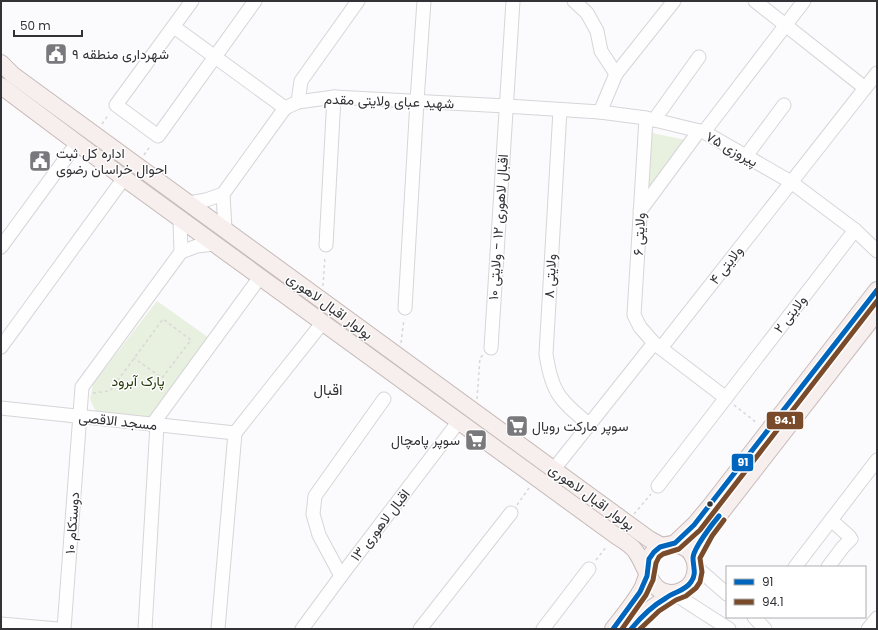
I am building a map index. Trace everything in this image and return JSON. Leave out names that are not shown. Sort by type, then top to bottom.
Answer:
[{"type":"main road","name":"بولوار اقبال لاهوری","points":[[1,63],[13,75],[649,539],[668,545]]},
{"type":"main road","name":"بولوار اقبال لاهوری","points":[[1,86],[214,244],[616,534],[636,551],[648,573]]},
{"type":"main road","points":[[877,290],[695,524],[668,545],[655,550],[650,556],[647,564],[648,573],[653,584],[658,589],[673,593],[682,591],[690,585],[695,577],[695,562],[706,532],[877,312]]},
{"type":"main road","points":[[404,382],[414,368]]},
{"type":"main road","points":[[668,545],[684,547],[695,562]]},
{"type":"main road","points":[[613,629],[635,600],[648,573]]},
{"type":"main road","points":[[631,629],[642,615],[673,593]]},
{"type":"street","points":[[192,1],[116,104],[158,136],[255,1]]},
{"type":"street","points":[[298,102],[301,81],[358,1]]},
{"type":"street","points":[[405,308],[424,1]]},
{"type":"street","name":"اقبال لاهوری ۱۲ - ولایتی ۱۰","points":[[491,348],[513,1]]},
{"type":"street","points":[[574,1],[587,13],[597,31],[601,51],[616,74]]},
{"type":"street","points":[[600,112],[616,74],[674,1]]},
{"type":"street","points":[[755,1],[866,88]]},
{"type":"street","points":[[640,211],[804,1]]},
{"type":"street","points":[[174,27],[285,108],[223,194],[206,200],[190,203]]},
{"type":"street","points":[[650,119],[699,58]]},
{"type":"street","name":"ولایتی ۴","points":[[554,469],[657,346],[877,73]]},
{"type":"street","points":[[326,246],[334,97]]},
{"type":"street","name":"شهید عبای ولایتی مقدم","points":[[285,108],[298,102],[334,97],[560,110]]},
{"type":"street","points":[[746,156],[784,105]]},
{"type":"street","name":"پیروزی ۷۵","points":[[560,110],[600,112],[650,119],[701,132],[790,182],[855,230],[877,251]]},
{"type":"street","name":"ولایتی ۸","points":[[560,110],[546,354],[548,371],[554,390],[564,404],[590,425]]},
{"type":"street","name":"ولایتی ۶","points":[[650,119],[640,211],[634,316],[640,327],[657,346],[726,398]]},
{"type":"street","points":[[1,247],[77,142]]},
{"type":"street","points":[[1,347],[124,178]]},
{"type":"street","points":[[223,194],[225,229]]},
{"type":"street","points":[[180,219],[181,252]]},
{"type":"street","name":"ولایتی ۲","points":[[658,486],[855,230]]},
{"type":"street","points":[[82,387],[181,252],[197,246],[214,244]]},
{"type":"street","points":[[145,629],[154,425],[260,277]]},
{"type":"street","points":[[218,629],[235,433],[323,322]]},
{"type":"street","name":"دوستکام ۱۰","points":[[64,629],[82,387]]},
{"type":"street","points":[[341,576],[318,536],[313,514],[315,496],[384,399]]},
{"type":"street","name":"مسجد الاقصی","points":[[2,409],[235,433]]},
{"type":"street","name":"اقبال لاهوری ۱۳","points":[[302,629],[459,421]]},
{"type":"street","points":[[795,566],[877,460]]},
{"type":"street","points":[[420,629],[511,513]]},
{"type":"street","points":[[829,566],[843,547],[851,540],[849,536],[831,520]]},
{"type":"street","points":[[695,562],[726,593]]},
{"type":"street","points":[[543,629],[589,569]]},
{"type":"street","points":[[673,593],[725,628]]},
{"type":"street","points":[[755,618],[765,629]]},
{"type":"street","points":[[868,629],[877,618]]},
{"type":"street","points":[[1,624],[58,629]]},
{"type":"path","points":[[95,134],[116,104]]},
{"type":"path","points":[[136,165],[158,136]]},
{"type":"path","points":[[322,300],[326,246]]},
{"type":"path","points":[[399,357],[405,308]]},
{"type":"path","points":[[82,387],[94,393],[110,391],[134,358],[163,319],[191,340],[162,378],[134,358]]},
{"type":"path","points":[[477,413],[480,358],[491,348]]},
{"type":"path","points":[[726,398],[768,432]]},
{"type":"path","points":[[511,513],[537,477]]},
{"type":"path","points":[[627,523],[658,486]]},
{"type":"path","points":[[589,569],[616,534]]},
{"type":"green space","points":[[652,133],[686,140],[648,192]]},
{"type":"green space","name":"پارک آبرود","points":[[157,301],[209,338],[151,419],[96,412],[90,399],[93,384]]},
{"type":"transit line","name":"91","points":[[613,629],[640,592],[647,576],[649,559],[654,552],[660,547],[675,543],[694,525],[877,290]]},
{"type":"transit line","name":"94.1","points":[[622,629],[646,595],[653,580],[656,563],[659,557],[663,554],[679,549],[700,530],[877,301]]},
{"type":"transit line","name":"91","points":[[631,629],[656,605],[689,585],[693,579],[693,558],[696,549],[719,516]]},
{"type":"transit line","name":"94.1","points":[[640,629],[659,611],[676,600],[686,596],[696,588],[700,582],[702,572],[700,558],[712,536],[724,520]]},
{"type":"place","name":"شهرداری منطقه ۹","points":[[56,54]]},
{"type":"place","name":"اداره کل ثبت احوال خراسان رضوی","points":[[40,161]]},
{"type":"place","name":"سوپر مارکت رویال","points":[[517,426]]},
{"type":"place","name":"سوپر‌ پامچال","points":[[476,440]]},
{"type":"district","name":"اقبال","points":[[328,390]]}]
